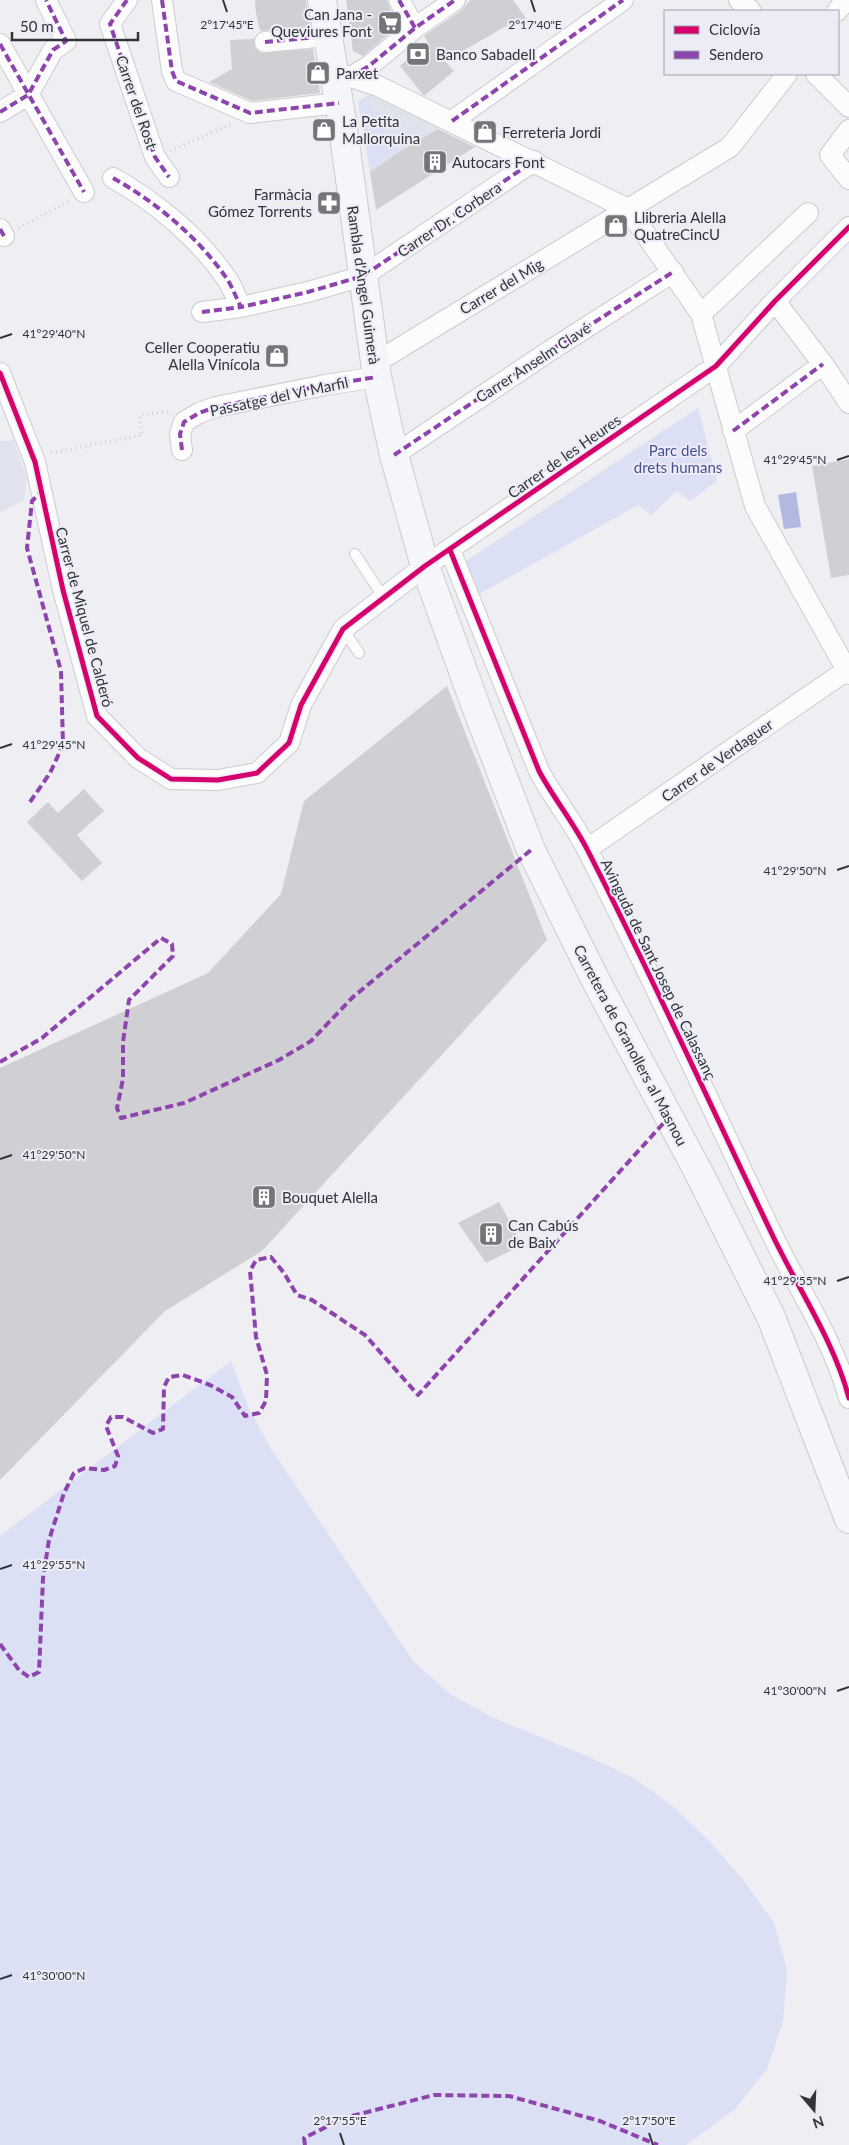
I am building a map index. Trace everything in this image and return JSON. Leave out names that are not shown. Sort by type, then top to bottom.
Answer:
[{"type":"main road","name":"Rambla d'Àngel Guimerà","points":[[322,0],[327,36],[342,75],[339,103],[376,370],[394,455],[426,566]]},
{"type":"main road","name":"Carretera de Granollers al Masnou","points":[[426,566],[482,722],[531,850],[596,981],[699,1173],[771,1317],[849,1519]]},
{"type":"street","points":[[0,112],[28,95],[53,50],[66,41],[46,0]]},
{"type":"street","name":"Carrer del Rost","points":[[128,0],[110,24],[155,157],[169,177]]},
{"type":"street","points":[[162,0],[172,71],[176,81],[250,113],[339,103]]},
{"type":"street","points":[[399,0],[415,28]]},
{"type":"street","points":[[342,75],[369,66],[415,28],[455,0]]},
{"type":"street","points":[[452,122],[623,0]]},
{"type":"street","points":[[739,0],[750,10]]},
{"type":"street","points":[[838,10],[846,0]]},
{"type":"street","points":[[265,42],[327,36]]},
{"type":"street","points":[[0,44],[84,192]]},
{"type":"street","points":[[342,75],[378,86],[534,161],[628,209],[701,314],[755,506],[848,672]]},
{"type":"street","name":"Carrer del Mig","points":[[376,370],[628,209],[730,147],[786,75]]},
{"type":"street","points":[[817,75],[849,107]]},
{"type":"street","points":[[849,130],[830,155],[849,179]]},
{"type":"street","name":"Carrer Dr. Corbera","points":[[202,312],[241,307],[308,292],[363,276],[534,161]]},
{"type":"street","points":[[113,178],[133,189],[155,206],[204,250],[228,280],[241,307]]},
{"type":"street","points":[[701,314],[808,213]]},
{"type":"street","name":"Carrer de les Heures","points":[[426,566],[716,366],[775,301],[849,227]]},
{"type":"street","name":"Carrer Anselm Clavé","points":[[394,455],[551,350],[673,272]]},
{"type":"street","points":[[775,301],[823,364],[849,403]]},
{"type":"street","points":[[734,431],[823,364]]},
{"type":"street","name":"Passatge del Vi Marfil","points":[[182,450],[180,434],[184,422],[189,418],[216,407],[324,385],[376,370]]},
{"type":"street","name":"Carrer de Miquel de Calderó","points":[[0,373],[35,462],[63,590],[97,716],[138,758],[171,779],[218,780],[257,773],[289,743],[301,705],[343,629],[426,566]]},
{"type":"street","name":"Avinguda de Sant Josep de Calassanç","points":[[450,550],[528,746],[550,792],[587,849],[671,1020],[774,1239],[836,1358],[849,1398]]},
{"type":"street","name":"Carrer de Verdaguer","points":[[587,849],[848,672]]},
{"type":"lane","points":[[355,554],[384,598]]},
{"type":"lane","points":[[343,629],[359,654]]},
{"type":"path","points":[[155,157],[233,123],[240,115],[241,110]]},
{"type":"path","points":[[35,462],[55,451],[142,435],[140,415],[175,410],[189,418]]},
{"type":"shaded area","name":"Autocars Font","points":[[374,92],[443,126],[397,153],[365,97]]},
{"type":"shaded area","points":[[13,440],[27,477],[24,500],[0,513],[0,441]]},
{"type":"green space","points":[[365,97],[397,153],[370,172],[358,102]]},
{"type":"green space","name":"Parc dels drets humans","points":[[698,408],[717,481],[690,501],[677,491],[651,515],[638,505],[474,597],[460,565]]},
{"type":"green space","points":[[231,1361],[248,1407],[272,1450],[414,1662],[450,1694],[494,1718],[589,1757],[634,1778],[675,1808],[711,1843],[744,1881],[774,1923],[787,1970],[783,2021],[767,2069],[735,2109],[686,2145],[0,2145],[0,1536]]},
{"type":"water","points":[[796,492],[801,527],[784,529],[778,495]]},
{"type":"building","points":[[255,0],[306,0],[310,26],[260,31]]},
{"type":"building","points":[[346,0],[387,0],[397,27],[363,56],[353,51]]},
{"type":"building","points":[[470,0],[513,0],[526,18],[513,28],[510,24],[445,61],[454,71],[424,96],[400,66],[428,42],[424,36],[462,10]]},
{"type":"building","points":[[254,39],[255,48],[261,53],[313,49],[320,93],[252,101],[209,82],[232,69],[230,40]]},
{"type":"building","points":[[438,129],[475,147],[376,210],[370,172]]},
{"type":"building","points":[[849,459],[849,575],[831,578],[812,466]]},
{"type":"building","points":[[447,686],[547,940],[262,1251],[165,1311],[0,1480],[0,1068],[208,973],[281,894],[304,801]]},
{"type":"building","points":[[84,789],[104,811],[77,835],[102,863],[82,881],[27,822],[48,802],[58,813]]},
{"type":"building","name":"Can Cabús de Baix","points":[[499,1202],[522,1245],[486,1263],[458,1223]]},
{"type":"marked path","points":[[0,112],[28,95],[53,50],[66,41],[46,0]]},
{"type":"marked path","points":[[127,0],[110,24],[155,157],[169,177]]},
{"type":"marked path","points":[[162,0],[172,71],[176,81],[250,113],[339,103]]},
{"type":"marked path","points":[[399,0],[415,28]]},
{"type":"marked path","points":[[351,77],[369,66],[415,28],[455,0]]},
{"type":"marked path","points":[[452,121],[623,0]]},
{"type":"marked path","points":[[265,42],[327,36]]},
{"type":"marked path","points":[[0,44],[84,192]]},
{"type":"marked path","points":[[113,178],[145,198],[190,235],[227,279],[241,307],[308,292],[363,276],[534,161]]},
{"type":"marked path","points":[[0,229],[4,236]]},
{"type":"marked path","points":[[394,455],[551,350],[673,272]]},
{"type":"marked path","points":[[202,312],[241,307]]},
{"type":"marked path","points":[[733,431],[823,364]]},
{"type":"marked path","points":[[182,450],[180,434],[184,422],[199,413],[216,407],[325,385],[377,377]]},
{"type":"marked path","points":[[30,802],[50,773],[63,745],[61,671],[27,548],[32,501],[41,492]]},
{"type":"marked path","points":[[0,1062],[42,1038],[161,938],[172,944],[173,956],[129,1000],[123,1042],[123,1079],[117,1108],[121,1118],[184,1103],[279,1060],[311,1041],[353,997],[531,850]]},
{"type":"marked path","points":[[0,1644],[19,1670],[29,1677],[39,1672],[43,1578],[49,1540],[64,1493],[74,1473],[85,1468],[104,1470],[115,1466],[118,1456],[106,1426],[111,1417],[123,1417],[153,1433],[163,1429],[164,1387],[169,1377],[183,1375],[210,1385],[232,1397],[245,1416],[259,1413],[266,1401],[267,1375],[256,1337],[250,1271],[256,1260],[271,1257],[284,1273],[297,1295],[312,1300],[365,1335],[418,1395],[669,1117]]},
{"type":"marked path","points":[[305,2145],[304,2138],[344,2118],[434,2095],[509,2096],[600,2121],[658,2145]]},
{"type":"cycle path","points":[[0,373],[35,462],[63,590],[97,716],[138,758],[171,779],[218,780],[257,773],[289,743],[301,705],[343,629],[425,566],[716,366],[775,301],[849,227]]},
{"type":"cycle path","points":[[450,550],[539,771],[582,841],[612,898],[780,1251],[834,1354],[849,1398]]},
{"type":"place","name":"Can Jana - Queviures Font","points":[[390,23]]},
{"type":"place","name":"Banco Sabadell","points":[[418,54]]},
{"type":"place","name":"Parxet","points":[[318,73]]},
{"type":"place","name":"La Petita Mallorquina","points":[[324,130]]},
{"type":"place","name":"Ferreteria Jordi","points":[[485,132]]},
{"type":"place","name":"Autocars Font","points":[[435,162]]},
{"type":"place","name":"Farmàcia Gómez Torrents","points":[[329,203]]},
{"type":"place","name":"Llibreria Alella QuatreCincU","points":[[616,226]]},
{"type":"place","name":"Celler Cooperatiu Alella Vinícola","points":[[277,356]]},
{"type":"place","name":"Bouquet Alella","points":[[264,1197]]},
{"type":"place","name":"Can Cabús de Baix","points":[[491,1234]]}]
